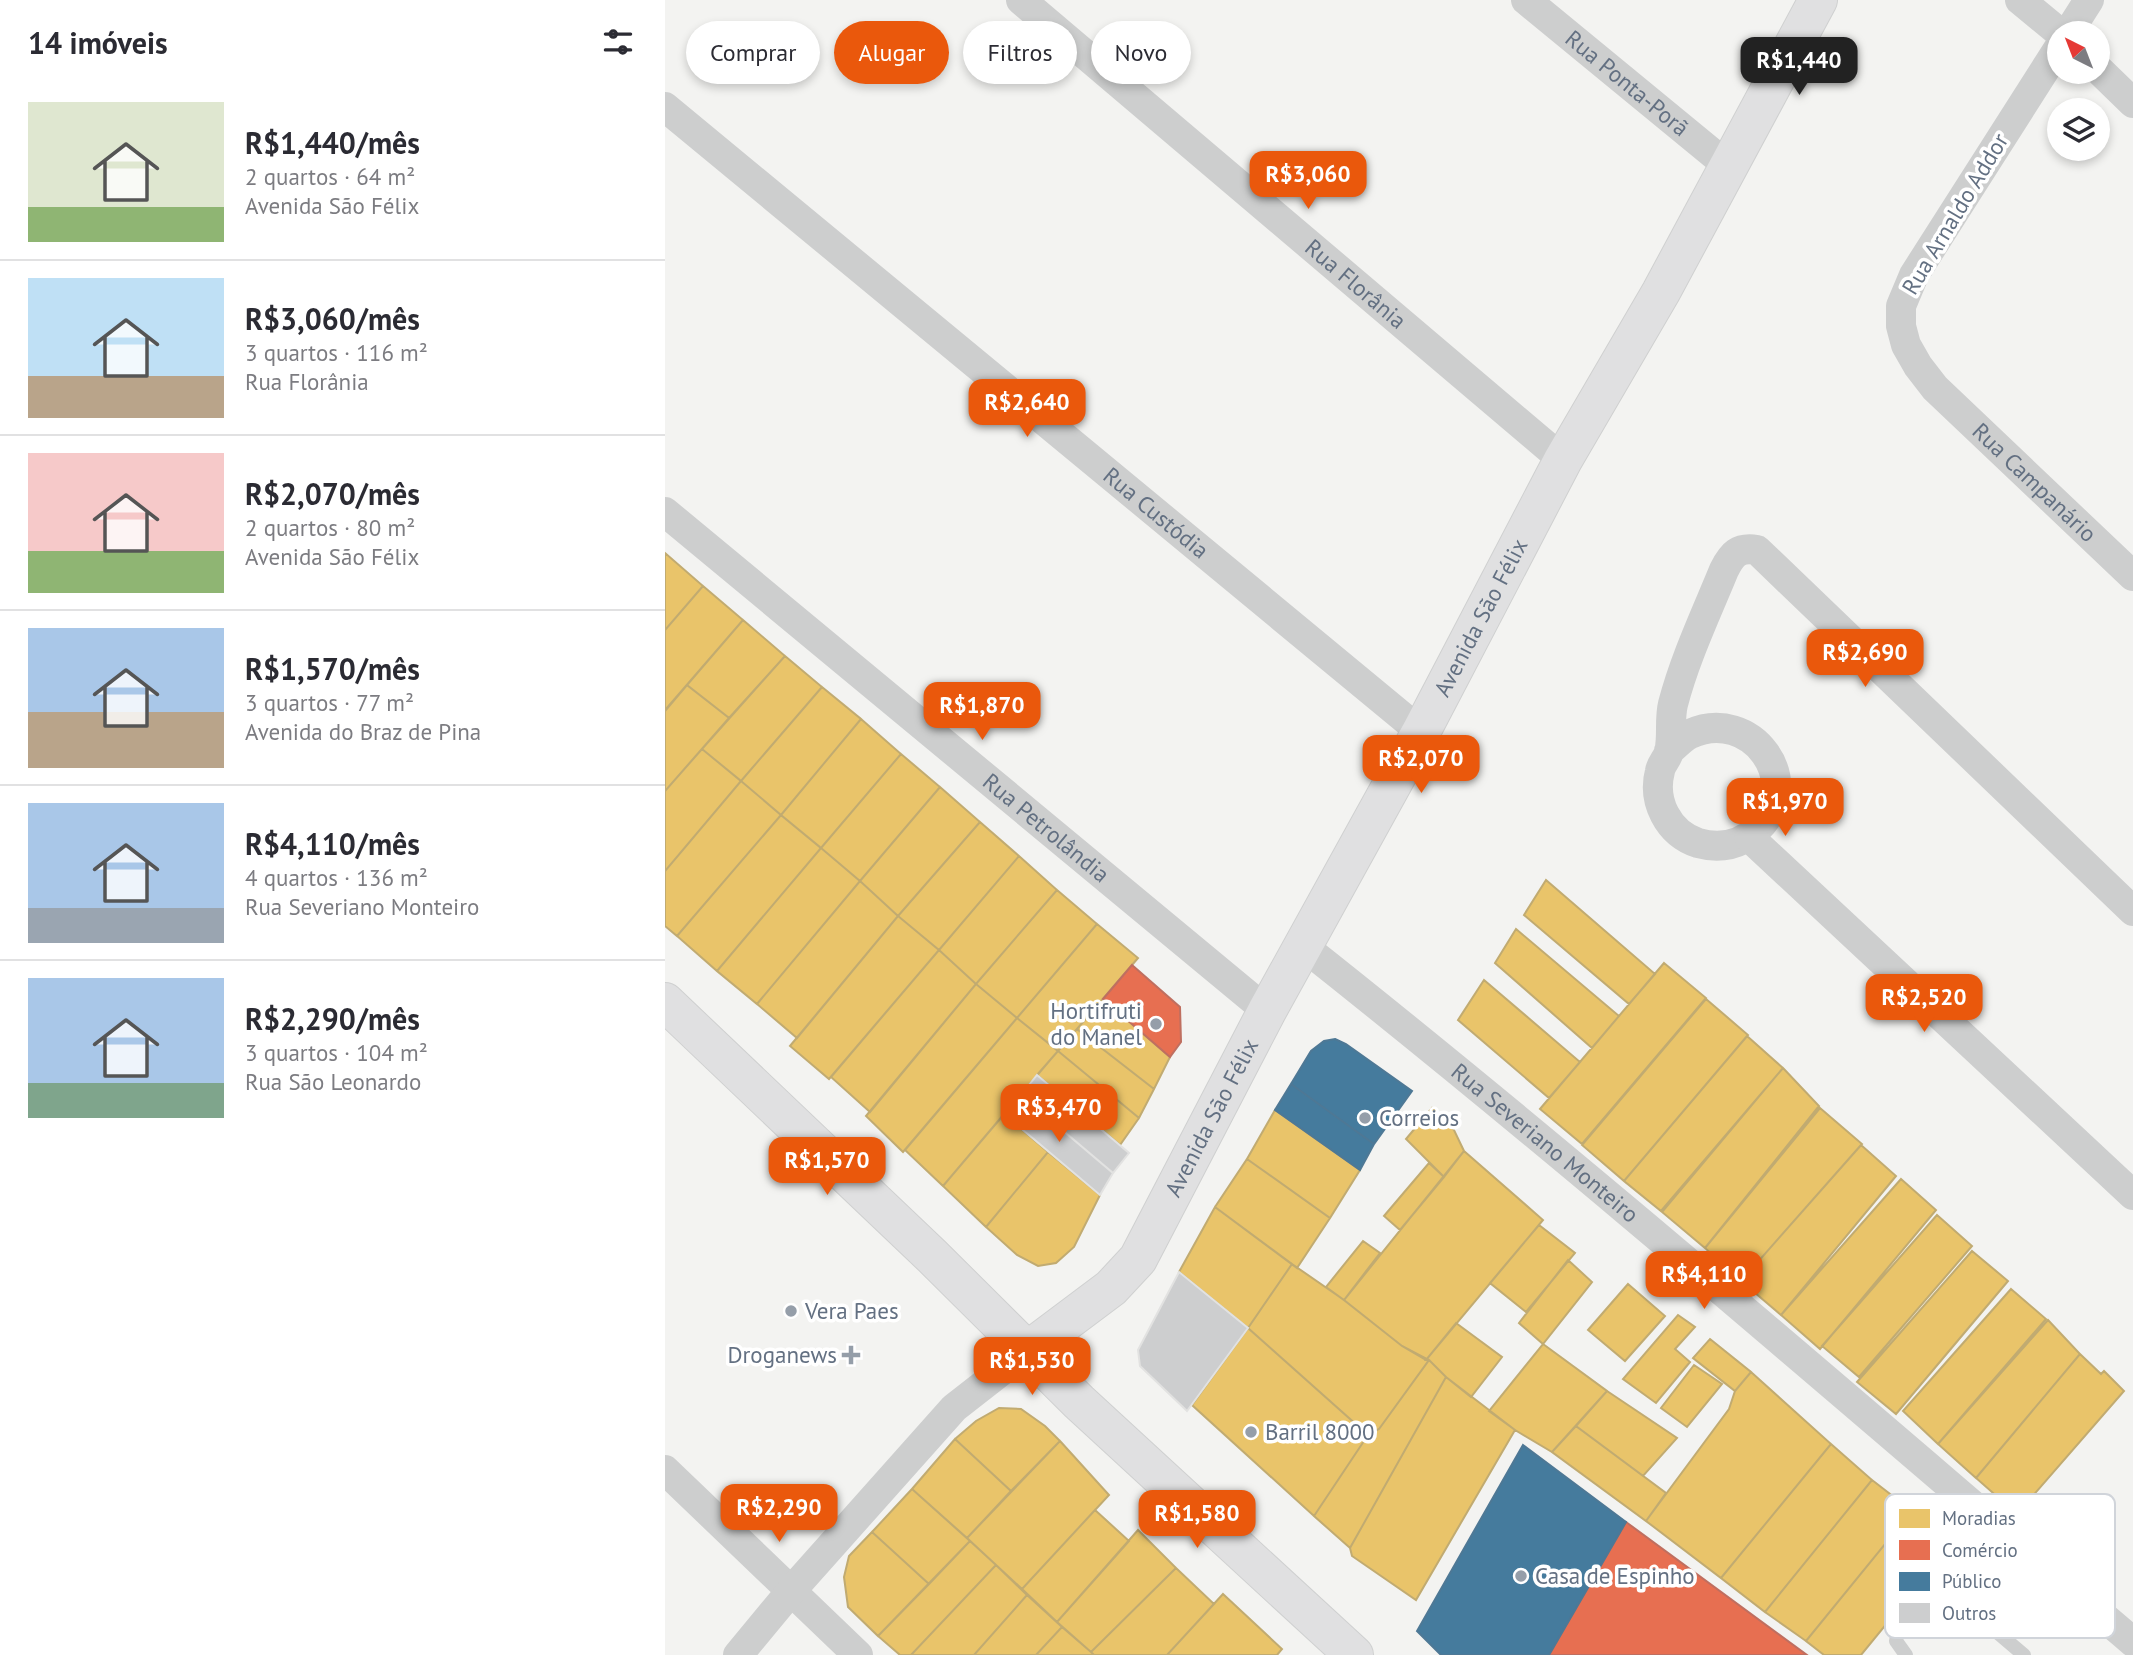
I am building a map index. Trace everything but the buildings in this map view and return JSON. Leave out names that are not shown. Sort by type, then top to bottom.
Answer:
[{"type":"street","name":"Rua Florânia","points":[[1021,0],[1563,460]]},
{"type":"street","name":"Rua Ponta-Porã","points":[[1526,0],[1728,166]]},
{"type":"street","name":"Avenida São Félix","points":[[1027,1350],[1111,1288],[1138,1259],[1267,1011],[1422,732],[1563,460],[1661,292],[1818,0]]},
{"type":"street","points":[[2019,0],[2047,23]]},
{"type":"street","points":[[2076,21],[2089,0]]},
{"type":"street","name":"Rua Arnaldo Addor","points":[[1935,387],[1906,345],[1901,326],[1901,306],[1914,275],[2047,66]]},
{"type":"street","points":[[2111,82],[2133,103]]},
{"type":"street","name":"Rua Custódia","points":[[665,107],[1422,732]]},
{"type":"street","name":"Rua Campanário","points":[[1935,387],[2133,576]]},
{"type":"street","name":"Rua Petrolândia","points":[[665,512],[1267,1011]]},
{"type":"street","points":[[1669,751],[1672,708],[1682,673],[1724,570],[1731,556],[1739,551],[1746,548],[1757,550],[2133,911]]},
{"type":"street","points":[[1708,727],[1732,729],[1752,739],[1768,756],[1776,777],[1775,800],[1766,821],[1749,837],[1730,845],[1709,846],[1689,840],[1673,827],[1661,810],[1657,790],[1660,769],[1669,751],[1687,735],[1708,727]]},
{"type":"street","points":[[1749,837],[2133,1195]]},
{"type":"street","name":"Rua Severiano Monteiro","points":[[1303,946],[1612,1200],[1959,1494]]},
{"type":"street","points":[[665,1002],[932,1256],[1079,1402],[1354,1655]]},
{"type":"street","points":[[739,1655],[791,1591],[954,1408],[1027,1350]]},
{"type":"street","points":[[665,1470],[858,1655]]},
{"type":"street","name":"Rua Severiano Monteiro","points":[[2115,1627],[2133,1642]]},
{"type":"lane","points":[[1896,1638],[1906,1655]]},
{"type":"lane","points":[[2004,1638],[2024,1655]]},
{"type":"place","name":"Hortifruti do Manel","points":[[1156,1024]]},
{"type":"place","name":"Correios","points":[[1365,1118]]},
{"type":"place","name":"Vera Paes","points":[[791,1311]]},
{"type":"place","name":"Droganews","points":[[851,1355]]},
{"type":"place","name":"Barril 8000","points":[[1251,1432]]},
{"type":"place","name":"Casa de Espinho","points":[[1521,1576]]}]
